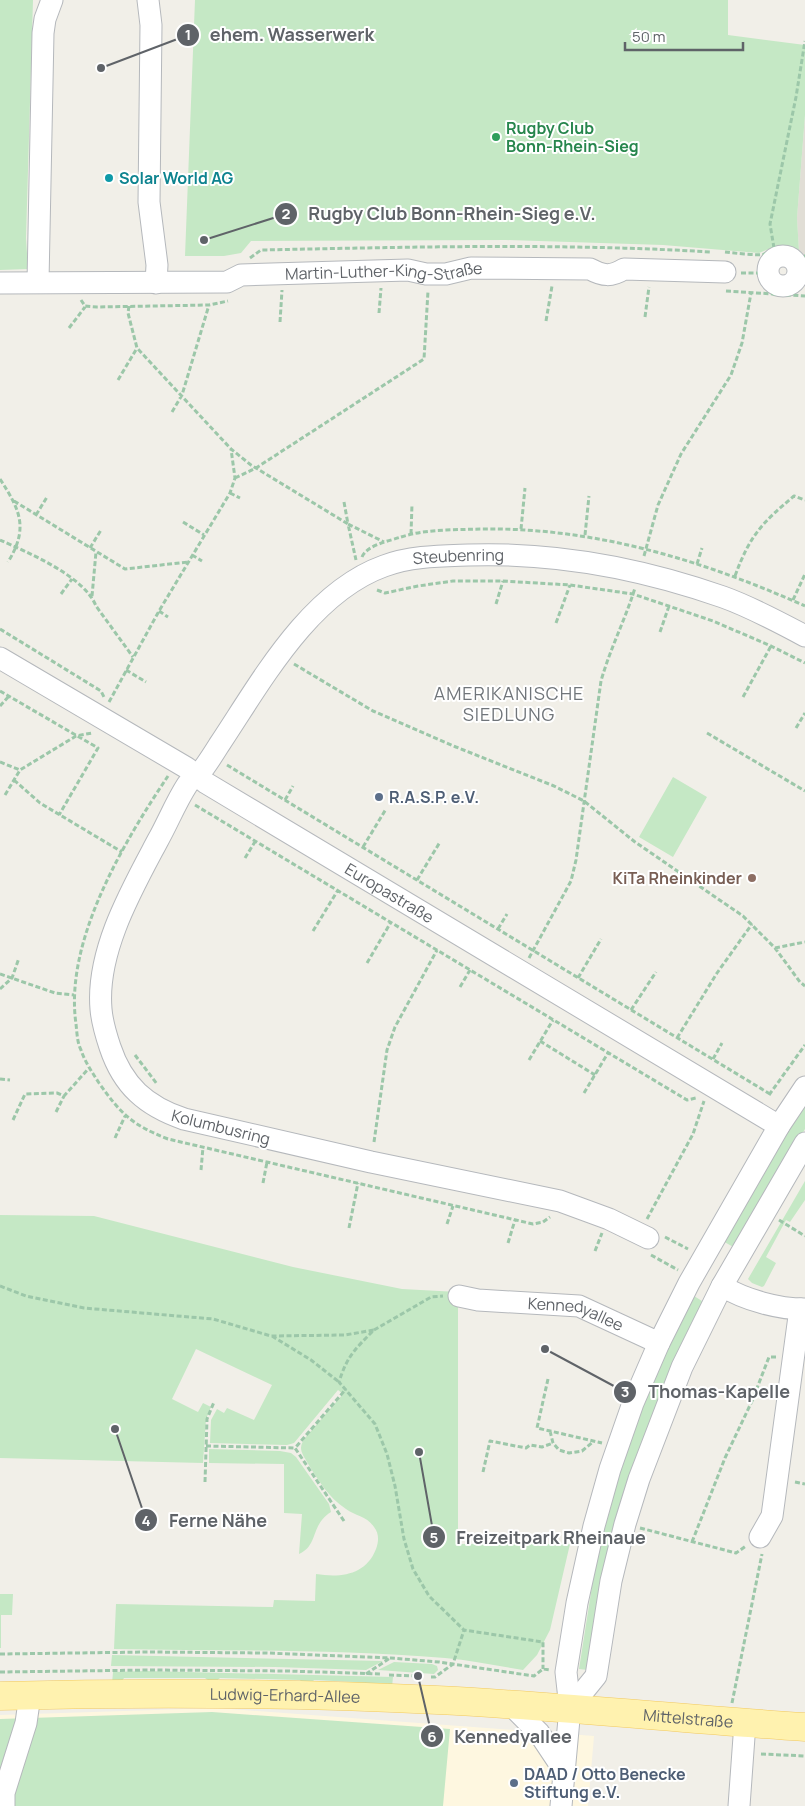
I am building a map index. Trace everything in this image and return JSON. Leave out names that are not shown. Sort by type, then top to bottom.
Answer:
[{"type":"main road","name":"Ludwig-Erhard-Allee","points":[[0,1696],[238,1694],[335,1696],[570,1708]]},
{"type":"main road","name":"Mittelstraße","points":[[570,1708],[805,1727]]},
{"type":"street","points":[[38,282],[43,34],[44,19],[52,0]]},
{"type":"street","points":[[148,0],[151,25],[149,202],[157,264],[156,283]]},
{"type":"street","points":[[768,273],[771,262],[783,256],[792,259],[801,272]]},
{"type":"street","name":"Martin-Luther-King-Straße","points":[[0,283],[227,282],[241,275],[250,274],[408,270],[426,274],[446,274],[472,268],[590,269],[600,274],[614,275],[624,269],[724,282]]},
{"type":"street","name":"Steubenring","points":[[197,775],[206,765],[280,655],[304,623],[330,599],[357,579],[384,566],[407,560],[431,556],[509,554],[574,559],[640,572],[726,598],[805,636]]},
{"type":"street","name":"Europastraße","points":[[0,658],[187,768],[206,783],[779,1126]]},
{"type":"street","name":"Kolumbusring","points":[[197,775],[188,784],[126,902],[113,935],[101,981],[100,1008],[107,1039],[119,1068],[137,1093],[163,1112],[184,1119],[371,1162],[560,1202],[609,1219],[649,1237]]},
{"type":"street","points":[[561,1806],[570,1708],[566,1672],[594,1526],[610,1469],[633,1403],[685,1277],[697,1255],[805,1087]]},
{"type":"street","points":[[570,1708],[596,1676],[611,1582],[635,1524],[638,1479],[682,1366],[722,1286],[805,1143]]},
{"type":"street","points":[[697,1255],[722,1286],[733,1293],[765,1303],[802,1309],[792,1357],[772,1516],[760,1537]]},
{"type":"street","points":[[685,1277],[722,1286]]},
{"type":"street","name":"Kennedyallee","points":[[459,1296],[478,1300],[579,1306],[659,1343]]},
{"type":"street","points":[[4,1806],[4,1793],[26,1723],[30,1696]]},
{"type":"street","points":[[510,1704],[539,1733],[563,1769]]},
{"type":"street","points":[[737,1722],[743,1754],[739,1806]]},
{"type":"path","points":[[774,248],[770,224],[796,97],[805,42]]},
{"type":"path","points":[[724,282],[768,273]]},
{"type":"path","points":[[724,282],[752,293],[805,296]]},
{"type":"path","points":[[546,321],[552,285]]},
{"type":"path","points":[[542,286],[562,285]]},
{"type":"path","points":[[371,287],[381,286],[379,312]]},
{"type":"path","points":[[235,478],[256,468],[424,359],[428,286]]},
{"type":"path","points":[[640,286],[649,286],[645,317]]},
{"type":"path","points":[[274,290],[282,290],[280,322]]},
{"type":"path","points":[[508,992],[533,951],[571,881],[576,860],[602,682],[608,656],[633,594],[658,505],[681,454],[731,374],[742,343],[752,293]]},
{"type":"path","points":[[78,295],[85,306]]},
{"type":"path","points":[[85,306],[209,305],[230,301]]},
{"type":"path","points":[[172,412],[182,395],[209,305]]},
{"type":"path","points":[[69,328],[85,306]]},
{"type":"path","points":[[128,306],[137,348],[231,449],[256,468],[348,524],[384,542]]},
{"type":"path","points":[[118,380],[137,348]]},
{"type":"path","points":[[107,705],[159,611],[230,492],[235,478],[231,449]]},
{"type":"path","points":[[0,479],[14,501],[20,532],[17,548],[8,562]]},
{"type":"path","points":[[521,529],[525,488]]},
{"type":"path","points":[[230,492],[240,498]]},
{"type":"path","points":[[585,536],[589,496]]},
{"type":"path","points":[[735,576],[750,542],[761,526],[794,496],[805,500]]},
{"type":"path","points":[[36,515],[47,498]]},
{"type":"path","points":[[14,501],[125,570],[188,562]]},
{"type":"path","points":[[344,502],[357,565]]},
{"type":"path","points":[[411,534],[412,504]]},
{"type":"path","points":[[183,522],[204,535]]},
{"type":"path","points":[[90,548],[101,530]]},
{"type":"path","points":[[0,540],[57,569],[72,579],[92,597],[96,606],[133,657]]},
{"type":"path","points":[[697,564],[702,548]]},
{"type":"path","points":[[92,597],[96,552]]},
{"type":"path","points":[[192,555],[202,561]]},
{"type":"path","points":[[793,600],[805,574]]},
{"type":"path","points":[[61,594],[72,579]]},
{"type":"path","points":[[376,590],[385,593],[453,581],[503,581],[570,585],[633,594],[713,621],[805,663]]},
{"type":"path","points":[[496,604],[503,581]]},
{"type":"path","points":[[556,623],[570,585]]},
{"type":"path","points":[[660,632],[669,606]]},
{"type":"path","points":[[159,611],[168,617]]},
{"type":"path","points":[[0,629],[101,691],[110,709]]},
{"type":"path","points":[[743,697],[771,646]]},
{"type":"path","points":[[289,661],[373,711],[554,786],[584,801],[635,842],[743,916],[775,948],[805,986]]},
{"type":"path","points":[[126,670],[146,682]]},
{"type":"path","points":[[0,691],[98,748],[59,814]]},
{"type":"path","points":[[0,706],[9,696]]},
{"type":"path","points":[[796,728],[805,713]]},
{"type":"path","points":[[5,795],[20,770],[76,736],[97,732]]},
{"type":"path","points":[[707,733],[805,791]]},
{"type":"path","points":[[222,761],[770,1094]]},
{"type":"path","points":[[0,762],[20,770]]},
{"type":"path","points":[[161,771],[168,776],[142,816],[122,852],[89,924],[80,952],[74,995],[78,1041],[89,1068],[125,1116],[144,1130],[168,1138],[453,1206],[533,1224],[543,1222],[556,1214]]},
{"type":"path","points":[[14,780],[40,803],[122,852]]},
{"type":"path","points":[[285,800],[293,786]]},
{"type":"path","points":[[189,812],[194,804],[687,1100],[696,1098]]},
{"type":"path","points":[[363,847],[386,810]]},
{"type":"path","points":[[245,858],[256,840]]},
{"type":"path","points":[[418,880],[440,842]]},
{"type":"path","points":[[313,931],[338,890]]},
{"type":"path","points":[[498,929],[507,914]]},
{"type":"path","points":[[367,963],[391,922]]},
{"type":"path","points":[[677,1038],[752,924]]},
{"type":"path","points":[[578,978],[601,939]]},
{"type":"path","points":[[775,948],[805,942]]},
{"type":"path","points":[[365,1140],[374,1142],[387,1050],[395,1027],[437,950]]},
{"type":"path","points":[[0,989],[12,978],[19,958]]},
{"type":"path","points":[[460,987],[470,970]]},
{"type":"path","points":[[631,1010],[656,972]]},
{"type":"path","points":[[0,974],[54,993],[74,995]]},
{"type":"path","points":[[529,1060],[553,1020]]},
{"type":"path","points":[[540,1041],[595,1075]]},
{"type":"path","points":[[713,1060],[722,1043]]},
{"type":"path","points":[[130,1048],[140,1064],[159,1086]]},
{"type":"path","points":[[584,1093],[608,1053]]},
{"type":"path","points":[[56,1112],[64,1096],[89,1068]]},
{"type":"path","points":[[0,1079],[10,1080]]},
{"type":"path","points":[[13,1120],[25,1094],[57,1093],[64,1096]]},
{"type":"path","points":[[649,1237],[693,1134],[706,1096]]},
{"type":"path","points":[[115,1138],[125,1116]]},
{"type":"path","points":[[201,1170],[203,1147]]},
{"type":"path","points":[[263,1183],[267,1162]]},
{"type":"path","points":[[349,1228],[358,1183]]},
{"type":"path","points":[[447,1224],[453,1206]]},
{"type":"path","points":[[776,1218],[805,1236]]},
{"type":"path","points":[[508,1243],[515,1220]]},
{"type":"path","points":[[595,1227],[604,1230],[595,1251]]},
{"type":"path","points":[[649,1237],[697,1255]]},
{"type":"path","points":[[649,1237],[685,1277]]},
{"type":"path","points":[[0,1286],[26,1296],[84,1308],[213,1319],[271,1336],[311,1360],[339,1382],[375,1424],[387,1454],[395,1486],[404,1539],[413,1569],[429,1596],[464,1630],[543,1642],[542,1669],[534,1676],[453,1664],[391,1658],[268,1653],[0,1654]]},
{"type":"path","points":[[339,1382],[344,1366],[350,1356],[374,1330],[431,1296],[459,1296]]},
{"type":"path","points":[[271,1336],[346,1335],[374,1330]]},
{"type":"path","points":[[692,1542],[725,1458],[752,1400],[769,1357],[792,1357]]},
{"type":"path","points":[[548,1379],[537,1428],[605,1443]]},
{"type":"path","points":[[295,1448],[346,1389]]},
{"type":"path","points":[[205,1482],[207,1419],[214,1402]]},
{"type":"path","points":[[550,1431],[553,1443],[559,1450],[569,1453],[582,1451],[594,1441]]},
{"type":"path","points":[[483,1472],[490,1441],[526,1448],[553,1443]]},
{"type":"path","points":[[206,1446],[295,1448]]},
{"type":"path","points":[[295,1448],[344,1521]]},
{"type":"path","points":[[635,1524],[692,1542],[736,1553],[760,1537]]},
{"type":"path","points":[[737,1722],[759,1572]]},
{"type":"path","points":[[427,1676],[435,1677],[453,1664],[464,1630]]},
{"type":"path","points":[[366,1674],[391,1658]]},
{"type":"path","points":[[0,1672],[288,1671],[418,1676]]},
{"type":"path","points":[[743,1754],[805,1756]]},
{"type":"shaded area","points":[[805,115],[805,255],[799,251],[797,218]]},
{"type":"shaded area","points":[[217,1708],[594,1736],[588,1806],[0,1806],[0,1715]]},
{"type":"green space","points":[[0,0],[33,0],[26,238],[28,269],[0,270]]},
{"type":"green space","name":"Rugby Club Bonn-Rhein-Sieg","points":[[195,0],[728,0],[728,35],[805,45],[805,115],[797,218],[799,251],[786,246],[776,246],[759,253],[663,245],[506,240],[251,241],[241,253],[224,256],[185,256]]},
{"type":"green space","points":[[673,777],[707,797],[673,857],[639,837]]},
{"type":"green space","points":[[801,1106],[805,1108],[805,1129],[735,1248],[721,1240]]},
{"type":"green space","points":[[805,1181],[805,1200],[790,1222],[786,1220],[766,1257],[776,1263],[764,1286],[752,1283],[748,1279]]},
{"type":"green space","points":[[0,1215],[94,1216],[293,1267],[402,1289],[458,1292],[458,1544],[570,1544],[550,1630],[537,1655],[523,1670],[455,1659],[404,1655],[114,1649],[116,1604],[273,1607],[274,1600],[315,1601],[316,1574],[343,1575],[352,1573],[372,1558],[377,1546],[378,1537],[376,1529],[364,1518],[346,1509],[329,1494],[315,1475],[301,1450],[305,1438],[343,1394],[338,1390],[294,1443],[287,1445],[210,1443],[211,1420],[217,1409],[224,1413],[227,1408],[254,1420],[272,1385],[196,1349],[172,1399],[198,1412],[203,1403],[211,1407],[206,1419],[203,1463],[0,1458]]},
{"type":"green space","points":[[694,1296],[702,1301],[703,1306],[588,1670],[579,1669],[601,1529],[644,1396]]},
{"type":"green space","points":[[209,1449],[280,1451],[291,1453],[296,1457],[329,1504],[331,1512],[324,1517],[305,1550],[299,1554],[302,1514],[284,1513],[284,1464],[209,1463]]},
{"type":"green space","points":[[0,1594],[13,1594],[12,1615],[1,1615],[1,1648],[0,1648]]},
{"type":"green space","points":[[112,1655],[383,1661],[366,1670],[275,1667],[111,1666]]},
{"type":"green space","points":[[394,1662],[432,1664],[437,1666],[438,1670],[434,1674],[378,1670]]},
{"type":"green space","points":[[146,1671],[393,1677],[392,1687],[357,1687],[353,1682],[314,1680],[309,1686],[304,1686],[300,1680],[220,1678],[213,1684],[205,1678],[124,1678],[120,1684],[112,1684],[113,1672]]},
{"type":"green space","points":[[212,1712],[450,1729],[443,1806],[0,1806],[0,1719]]},
{"type":"place","name":"ehem. Wasserwerk","points":[[101,68]]},
{"type":"place","name":"Rugby Club Bonn-Rhein-Sieg","points":[[496,137]]},
{"type":"place","name":"Solar World AG","points":[[109,178]]},
{"type":"place","name":"Rugby Club Bonn-Rhein-Sieg e.V.","points":[[204,240]]},
{"type":"place","name":"R.A.S.P. e.V.","points":[[379,797]]},
{"type":"place","name":"KiTa Rheinkinder","points":[[752,878]]},
{"type":"place","name":"Thomas-Kapelle","points":[[545,1349]]},
{"type":"place","name":"Ferne Nähe","points":[[115,1429]]},
{"type":"place","name":"Freizeitpark Rheinaue","points":[[419,1452]]},
{"type":"place","name":"Kennedyallee","points":[[418,1676]]},
{"type":"place","name":"DAAD / Otto Benecke Stiftung e.V.","points":[[514,1783]]},
{"type":"district","name":"AMERIKANISCHE SIEDLUNG","points":[[509,704]]}]
